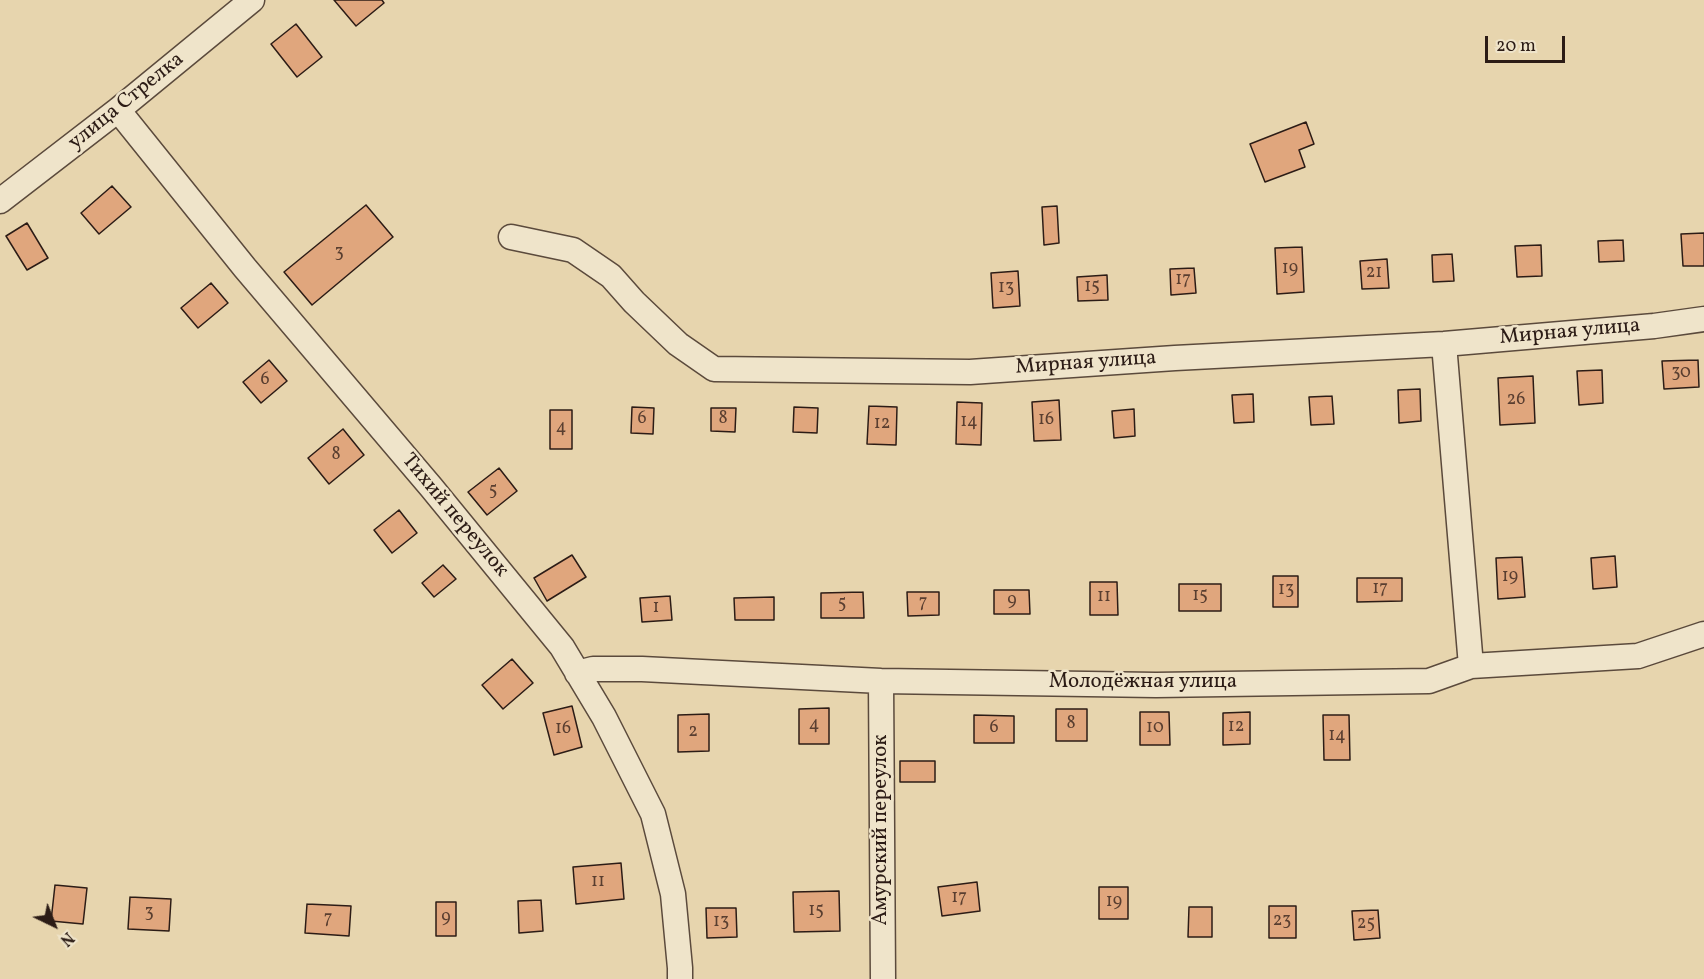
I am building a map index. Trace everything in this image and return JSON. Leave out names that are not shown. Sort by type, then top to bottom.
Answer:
[{"type":"street","name":"улица Стрелка","points":[[0,201],[118,110],[252,0]]},
{"type":"street","name":"Тихий переулок","points":[[118,110],[245,268],[431,487],[562,647],[604,717],[653,814],[673,894],[680,979]]},
{"type":"street","name":"Мирная улица","points":[[511,237],[573,250],[611,276],[634,302],[678,344],[714,369],[969,372],[1175,358],[1444,344],[1654,326],[1704,319]]},
{"type":"street","points":[[1444,344],[1471,666]]},
{"type":"street","name":"Молодёжная улица","points":[[577,673],[593,669],[642,669],[881,681],[1156,685],[1429,681],[1471,666],[1638,656],[1704,634]]},
{"type":"street","name":"Амурский переулок","points":[[881,681],[883,979]]},
{"type":"building","points":[[334,0],[382,0],[384,3],[356,26]]},
{"type":"building","points":[[296,24],[322,57],[297,77],[271,44]]},
{"type":"building","points":[[1306,122],[1314,144],[1299,150],[1305,167],[1265,182],[1250,144]]},
{"type":"building","points":[[112,186],[131,207],[99,234],[81,213]]},
{"type":"building","points":[[366,205],[393,237],[312,305],[284,272]]},
{"type":"building","points":[[1057,206],[1059,243],[1044,245],[1042,207]]},
{"type":"building","points":[[27,223],[48,258],[27,270],[6,236]]},
{"type":"building","points":[[1704,233],[1704,266],[1683,266],[1681,234]]},
{"type":"building","points":[[1623,240],[1624,261],[1599,262],[1598,241]]},
{"type":"building","points":[[1541,245],[1542,276],[1517,277],[1515,246]]},
{"type":"building","points":[[1302,247],[1304,292],[1277,294],[1275,248]]},
{"type":"building","points":[[1452,254],[1454,281],[1433,282],[1432,255]]},
{"type":"building","points":[[1387,259],[1389,288],[1362,289],[1360,261]]},
{"type":"building","points":[[1194,268],[1196,293],[1171,295],[1170,269]]},
{"type":"building","points":[[1018,271],[1020,306],[993,308],[991,273]]},
{"type":"building","points":[[1107,275],[1108,300],[1078,301],[1077,277]]},
{"type":"building","points":[[211,283],[228,303],[198,328],[181,308]]},
{"type":"building","points":[[269,360],[287,381],[261,403],[243,382]]},
{"type":"building","points":[[1698,360],[1699,387],[1664,389],[1662,361]]},
{"type":"building","points":[[1602,370],[1603,403],[1579,405],[1577,371]]},
{"type":"building","points":[[1533,376],[1535,423],[1500,425],[1498,378]]},
{"type":"building","points":[[1420,389],[1421,421],[1399,423],[1398,390]]},
{"type":"building","points":[[1253,394],[1254,422],[1234,423],[1232,395]]},
{"type":"building","points":[[1332,396],[1334,424],[1311,425],[1309,397]]},
{"type":"building","points":[[1059,400],[1061,440],[1034,441],[1032,402]]},
{"type":"building","points":[[957,402],[982,403],[981,445],[956,444]]},
{"type":"building","points":[[869,406],[897,407],[896,445],[867,444]]},
{"type":"building","points":[[632,407],[654,408],[653,434],[631,433]]},
{"type":"building","points":[[794,407],[818,408],[817,433],[793,432]]},
{"type":"building","points":[[711,408],[736,408],[735,432],[711,431]]},
{"type":"building","points":[[1134,409],[1135,436],[1114,438],[1112,411]]},
{"type":"building","points":[[550,410],[572,410],[572,449],[550,449]]},
{"type":"building","points":[[343,429],[364,455],[329,484],[308,458]]},
{"type":"building","points":[[499,468],[517,491],[487,515],[468,492]]},
{"type":"building","points":[[399,510],[417,533],[392,553],[374,530]]},
{"type":"building","points":[[572,555],[586,577],[547,601],[534,578]]},
{"type":"building","points":[[1615,556],[1617,587],[1593,589],[1591,558]]},
{"type":"building","points":[[1522,557],[1525,597],[1498,599],[1496,558]]},
{"type":"building","points":[[443,565],[456,579],[434,597],[422,583]]},
{"type":"building","points":[[1273,576],[1298,576],[1298,607],[1273,607]]},
{"type":"building","points":[[1357,578],[1402,578],[1402,601],[1357,602]]},
{"type":"building","points":[[1090,582],[1117,582],[1118,615],[1090,615]]},
{"type":"building","points":[[1179,584],[1221,584],[1221,611],[1179,611]]},
{"type":"building","points":[[994,590],[1029,590],[1030,614],[994,614]]},
{"type":"building","points":[[863,592],[864,618],[821,618],[821,593]]},
{"type":"building","points":[[907,592],[939,592],[939,615],[908,616]]},
{"type":"building","points":[[670,596],[672,620],[642,622],[640,598]]},
{"type":"building","points":[[774,597],[774,620],[735,620],[734,598]]},
{"type":"building","points":[[512,659],[533,683],[503,709],[482,685]]},
{"type":"building","points":[[572,706],[582,747],[554,755],[543,713]]},
{"type":"building","points":[[829,708],[829,744],[799,744],[799,709]]},
{"type":"building","points":[[1056,709],[1087,709],[1087,741],[1056,741]]},
{"type":"building","points":[[1140,712],[1169,712],[1170,745],[1140,745]]},
{"type":"building","points":[[1250,712],[1250,744],[1223,745],[1223,713]]},
{"type":"building","points":[[709,714],[709,751],[678,752],[678,715]]},
{"type":"building","points":[[974,715],[1014,716],[1014,743],[974,743]]},
{"type":"building","points":[[1323,715],[1349,715],[1350,760],[1324,760]]},
{"type":"building","points":[[900,761],[935,761],[935,782],[900,782]]},
{"type":"building","points":[[621,863],[624,899],[576,904],[573,867]]},
{"type":"building","points":[[977,882],[980,911],[942,916],[938,887]]},
{"type":"building","points":[[55,885],[87,888],[83,924],[51,921]]},
{"type":"building","points":[[1099,887],[1128,887],[1128,919],[1099,919]]},
{"type":"building","points":[[839,891],[840,931],[794,932],[793,892]]},
{"type":"building","points":[[130,897],[171,899],[169,931],[128,929]]},
{"type":"building","points":[[541,900],[543,931],[519,933],[518,901]]},
{"type":"building","points":[[436,902],[456,902],[456,936],[436,936]]},
{"type":"building","points":[[307,904],[351,906],[349,936],[305,933]]},
{"type":"building","points":[[1269,906],[1296,906],[1296,938],[1269,938]]},
{"type":"building","points":[[1189,907],[1212,907],[1212,937],[1188,937]]},
{"type":"building","points":[[706,908],[736,908],[737,937],[707,938]]},
{"type":"building","points":[[1378,910],[1380,938],[1354,940],[1352,911]]}]
